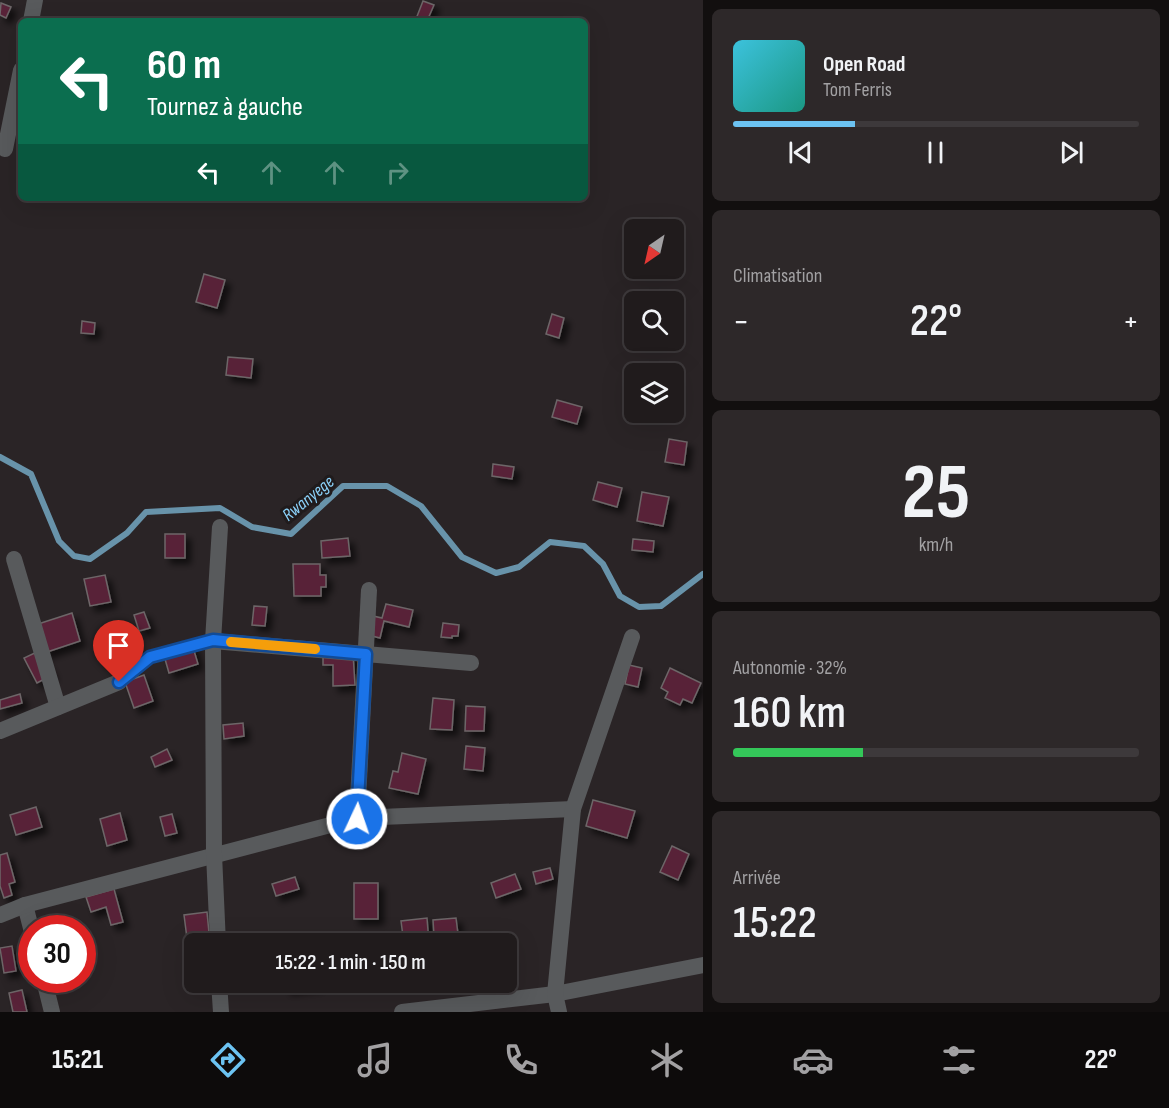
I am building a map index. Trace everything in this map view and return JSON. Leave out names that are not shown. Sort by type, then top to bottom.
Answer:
[{"type":"street","points":[[32,18],[35,0]]},
{"type":"street","points":[[5,149],[18,85]]},
{"type":"street","points":[[218,933],[214,854],[213,640],[220,527]]},
{"type":"street","points":[[14,559],[58,707]]},
{"type":"street","points":[[357,819],[369,590]]},
{"type":"street","points":[[559,1012],[555,994],[573,809],[632,637]]},
{"type":"street","points":[[213,640],[471,663]]},
{"type":"street","points":[[0,731],[119,682]]},
{"type":"street","points":[[0,915],[25,905],[214,854],[357,819],[573,809]]},
{"type":"street","points":[[25,905],[28,915]]},
{"type":"street","points":[[405,1012],[555,994],[702,965]]},
{"type":"street","points":[[47,993],[52,1012]]},
{"type":"street","points":[[219,993],[220,1012]]},
{"type":"lane","points":[[119,682],[150,657],[213,640]]},
{"type":"building","points":[[423,1],[434,5],[428,18],[416,18]]},
{"type":"building","points":[[1,3],[11,7],[6,18],[0,15]]},
{"type":"building","points":[[204,274],[225,280],[217,308],[196,302]]},
{"type":"building","points":[[552,314],[564,318],[559,338],[546,334]]},
{"type":"building","points":[[82,321],[95,323],[94,334],[81,333]]},
{"type":"building","points":[[228,357],[253,359],[251,378],[226,375]]},
{"type":"building","points":[[557,400],[582,407],[577,424],[552,417]]},
{"type":"building","points":[[669,439],[687,442],[684,465],[665,462]]},
{"type":"building","points":[[493,464],[514,467],[512,479],[492,476]]},
{"type":"building","points":[[598,482],[622,488],[617,507],[593,500]]},
{"type":"building","points":[[642,492],[669,497],[663,526],[637,521]]},
{"type":"building","points":[[165,534],[185,534],[185,558],[165,558]]},
{"type":"building","points":[[348,538],[350,556],[322,558],[321,541]]},
{"type":"building","points":[[633,539],[654,541],[653,552],[632,550]]},
{"type":"building","points":[[293,564],[320,564],[320,575],[326,575],[326,587],[321,587],[321,596],[294,596]]},
{"type":"building","points":[[105,575],[111,602],[90,606],[84,579]]},
{"type":"building","points":[[386,604],[413,610],[409,627],[384,621],[380,638],[368,635],[373,616],[382,618]]},
{"type":"building","points":[[254,606],[267,607],[265,626],[252,625]]},
{"type":"building","points":[[144,612],[150,628],[139,631],[134,615]]},
{"type":"building","points":[[72,613],[80,641],[44,653],[35,625]]},
{"type":"building","points":[[443,623],[459,625],[458,636],[441,637]]},
{"type":"building","points":[[192,644],[198,664],[169,673],[163,652]]},
{"type":"building","points":[[119,646],[123,660],[113,663],[109,648]]},
{"type":"building","points":[[39,651],[52,675],[37,683],[24,658]]},
{"type":"building","points":[[353,653],[355,685],[333,686],[333,665],[323,665],[323,655]]},
{"type":"building","points":[[629,665],[642,668],[638,687],[625,684]]},
{"type":"building","points":[[670,668],[701,683],[692,703],[683,699],[680,705],[665,698],[668,692],[661,688]]},
{"type":"building","points":[[144,675],[153,701],[134,708],[125,682]]},
{"type":"building","points":[[20,694],[22,703],[0,709],[0,700]]},
{"type":"building","points":[[433,698],[454,700],[452,730],[430,729]]},
{"type":"building","points":[[466,706],[485,707],[484,731],[465,731]]},
{"type":"building","points":[[243,723],[244,736],[224,739],[223,725]]},
{"type":"building","points":[[466,746],[485,748],[483,771],[464,769]]},
{"type":"building","points":[[167,749],[172,760],[155,767],[151,757]]},
{"type":"building","points":[[402,753],[426,759],[418,794],[389,788],[393,771],[398,772]]},
{"type":"building","points":[[593,800],[635,811],[627,838],[586,826]]},
{"type":"building","points":[[36,807],[42,827],[16,835],[10,815]]},
{"type":"building","points":[[120,813],[127,840],[107,846],[100,819]]},
{"type":"building","points":[[172,814],[177,833],[165,836],[160,817]]},
{"type":"building","points":[[672,846],[689,854],[678,880],[660,872]]},
{"type":"building","points":[[7,853],[15,882],[9,884],[12,895],[4,898],[0,886],[0,855]]},
{"type":"building","points":[[550,868],[553,879],[536,884],[533,872]]},
{"type":"building","points":[[515,874],[521,889],[496,898],[491,883]]},
{"type":"building","points":[[295,877],[299,889],[276,896],[272,884]]},
{"type":"building","points":[[354,883],[378,883],[378,919],[354,919]]},
{"type":"building","points":[[114,889],[123,922],[111,925],[106,907],[91,912],[86,897]]},
{"type":"building","points":[[207,912],[209,933],[186,933],[184,915]]},
{"type":"building","points":[[427,918],[428,933],[403,933],[401,921]]},
{"type":"building","points":[[456,918],[458,933],[434,933],[433,920]]},
{"type":"building","points":[[12,946],[16,971],[4,973],[0,948]]},
{"type":"building","points":[[18,991],[18,993],[23,993],[27,1012],[13,1012],[9,993]]},
{"type":"waterway","name":"Rwanyege","points":[[0,457],[31,474],[59,541],[74,556],[90,559],[127,533],[146,512],[220,508],[252,527],[291,534],[343,486],[387,486],[421,506],[462,557],[496,573],[519,567],[550,542],[584,546],[603,564],[620,596],[639,607],[661,606],[703,574]]},
{"type":"slow traffic","points":[[231,642],[315,649]]},
{"type":"route","points":[[119,682],[150,657],[213,640],[366,654],[357,819]]}]
